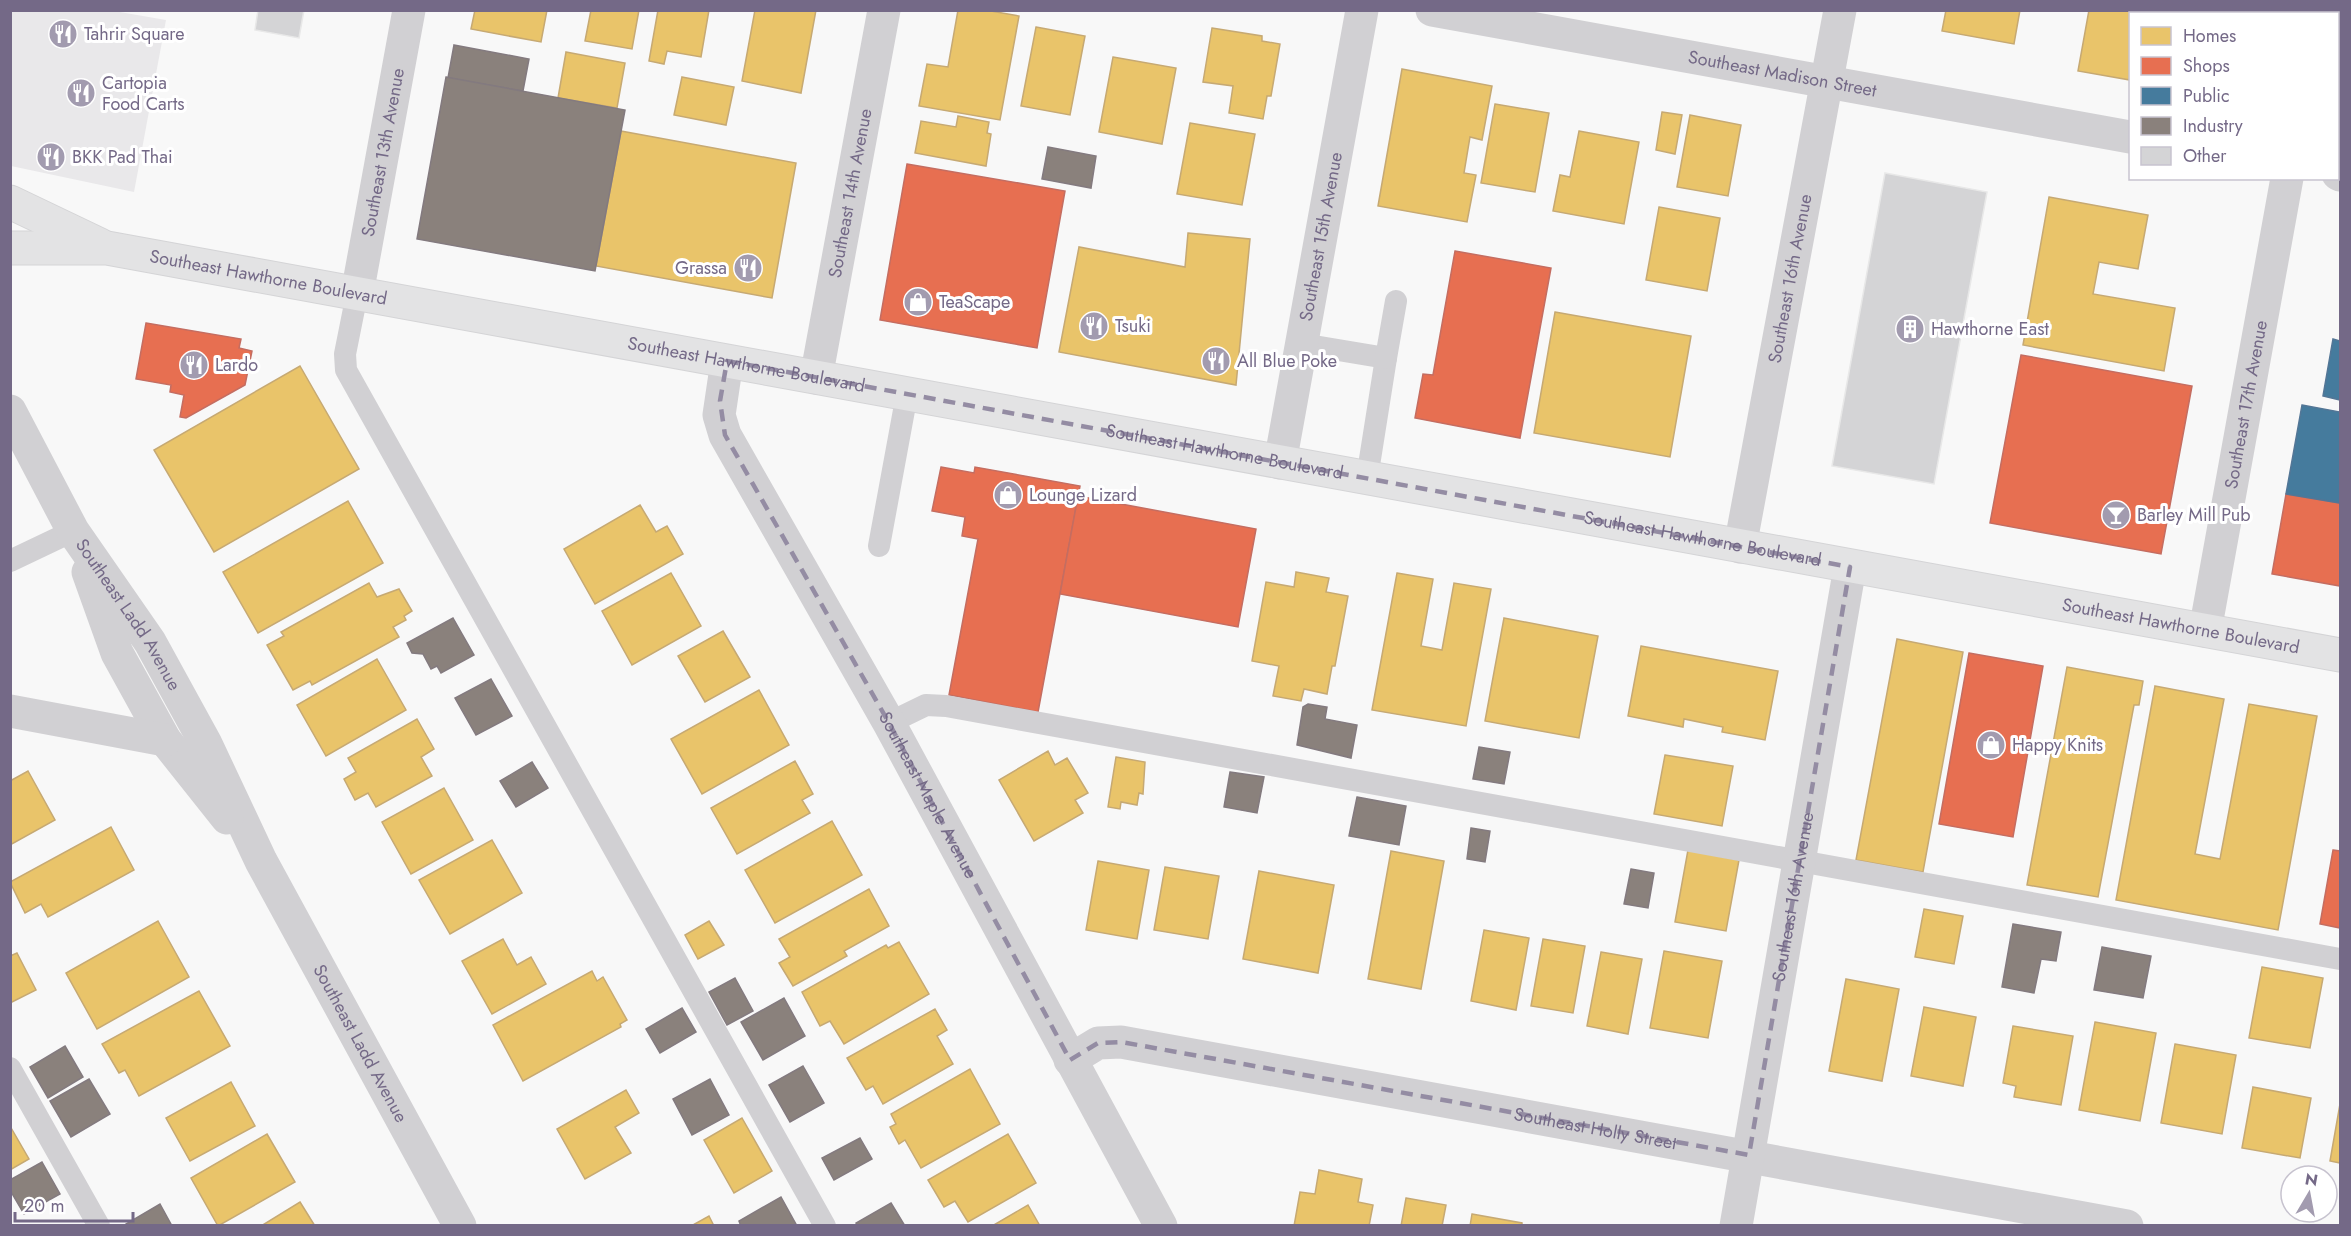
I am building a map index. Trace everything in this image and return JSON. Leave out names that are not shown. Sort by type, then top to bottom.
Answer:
[{"type":"main road","name":"Southeast Hawthorne Boulevard","points":[[10,202],[107,248]]},
{"type":"main road","name":"Southeast Hawthorne Boulevard","points":[[10,248],[107,248],[2340,655]]},
{"type":"street","name":"Southeast 13th Avenue","points":[[357,294],[409,10]]},
{"type":"street","name":"Southeast 14th Avenue","points":[[816,378],[884,10]]},
{"type":"street","name":"Southeast 15th Avenue","points":[[1280,463],[1362,10]]},
{"type":"street","name":"Southeast Madison Street","points":[[1432,10],[2129,137]]},
{"type":"street","name":"Southeast 16th Avenue","points":[[1740,547],[1840,10]]},
{"type":"street","name":"Southeast 17th Avenue","points":[[2205,631],[2287,180]]},
{"type":"street","name":"Southeast Maple Avenue","points":[[727,361],[719,415],[725,435],[889,723],[1161,1226]]},
{"type":"street","name":"Southeast Ladd Avenue","points":[[10,411],[20,454],[150,642],[206,744],[261,861],[460,1226]]},
{"type":"street","name":"Southeast Ladd Avenue","points":[[73,531],[117,653],[165,740],[261,861]]},
{"type":"street","name":"Southeast 16th Avenue","points":[[1736,1226],[1850,567]]},
{"type":"street","points":[[10,711],[165,740]]},
{"type":"street","name":"Southeast Holly Street","points":[[1070,1060],[1098,1043],[1121,1042],[1749,1155],[2127,1226]]},
{"type":"lane","points":[[357,294],[345,354],[346,370],[825,1226]]},
{"type":"lane","points":[[1367,478],[1396,300]]},
{"type":"lane","points":[[1302,344],[1386,358]]},
{"type":"lane","points":[[879,546],[907,394]]},
{"type":"lane","points":[[10,561],[73,531]]},
{"type":"lane","points":[[889,723],[926,705],[946,706],[2340,959]]},
{"type":"lane","points":[[10,1068],[99,1226]]},
{"type":"highlighted area","points":[[727,361],[1850,567],[1749,1155],[1121,1042],[1098,1043],[1070,1060],[889,723],[725,435],[720,401]]},
{"type":"shaded area","name":"Cartopia Food Carts","points":[[10,11],[114,11],[166,20],[134,192],[11,166]]},
{"type":"building: Homes","points":[[475,10],[547,10],[541,42],[471,29]]},
{"type":"building: Homes","points":[[591,10],[639,10],[632,49],[585,41]]},
{"type":"building: Homes","points":[[658,10],[709,10],[701,57],[667,51],[664,64],[649,61]]},
{"type":"building: Homes","points":[[755,10],[816,10],[801,93],[742,81]]},
{"type":"building: Homes","points":[[958,10],[985,10],[1019,16],[1000,120],[919,106],[927,64],[948,67]]},
{"type":"building: Homes","points":[[1946,10],[2020,10],[2014,44],[1942,31]]},
{"type":"building: Homes","points":[[2089,10],[2157,10],[2157,12],[2129,12],[2129,80],[2078,71]]},
{"type":"building: Homes","points":[[2189,10],[2222,10],[2230,12],[2188,12]]},
{"type":"building: Homes","points":[[1036,27],[1085,36],[1070,115],[1021,106]]},
{"type":"building: Homes","points":[[1212,28],[1262,36],[1262,41],[1280,44],[1271,96],[1267,96],[1263,119],[1229,113],[1233,86],[1203,82]]},
{"type":"building: Homes","points":[[566,52],[625,63],[617,108],[558,98]]},
{"type":"building: Homes","points":[[1113,57],[1176,68],[1162,144],[1099,132]]},
{"type":"building: Homes","points":[[1402,69],[1492,86],[1482,140],[1470,137],[1464,173],[1476,175],[1467,222],[1378,206]]},
{"type":"building: Homes","points":[[682,77],[734,87],[726,125],[674,115]]},
{"type":"building: Homes","points":[[1495,104],[1549,113],[1535,192],[1481,183]]},
{"type":"building: Homes","points":[[1662,112],[1682,115],[1675,154],[1656,150]]},
{"type":"building: Homes","points":[[1690,115],[1741,125],[1728,196],[1677,187]]},
{"type":"building: Homes","points":[[958,116],[989,122],[987,133],[991,134],[986,166],[915,153],[921,121],[956,127]]},
{"type":"building: Homes","points":[[1190,123],[1255,134],[1242,205],[1177,194]]},
{"type":"building: Homes","points":[[621,131],[796,163],[772,298],[596,266]]},
{"type":"building: Homes","points":[[1579,131],[1639,142],[1624,224],[1553,211],[1560,175],[1570,177]]},
{"type":"building: Homes","points":[[2049,197],[2148,215],[2138,269],[2099,262],[2093,294],[2175,308],[2164,371],[2023,345]]},
{"type":"building: Homes","points":[[1659,207],[1720,218],[1707,291],[1646,280]]},
{"type":"building: Homes","points":[[1188,233],[1250,239],[1236,385],[1059,352],[1079,247],[1185,267]]},
{"type":"building: Homes","points":[[1555,312],[1691,336],[1670,457],[1534,433]]},
{"type":"building: Homes","points":[[300,366],[359,469],[214,552],[154,450]]},
{"type":"building: Homes","points":[[348,501],[383,563],[258,633],[223,572]]},
{"type":"building: Homes","points":[[640,505],[656,532],[667,526],[683,554],[595,604],[564,549]]},
{"type":"building: Homes","points":[[1296,572],[1329,578],[1326,592],[1348,596],[1335,666],[1332,666],[1327,694],[1304,689],[1301,701],[1273,696],[1279,666],[1252,661],[1266,582],[1294,587]]},
{"type":"building: Homes","points":[[671,573],[701,626],[632,665],[602,611]]},
{"type":"building: Homes","points":[[1397,573],[1433,579],[1421,646],[1442,650],[1454,583],[1491,589],[1466,726],[1372,710]]},
{"type":"building: Homes","points":[[369,583],[377,597],[399,589],[412,611],[404,616],[406,620],[393,627],[399,637],[312,685],[310,681],[293,690],[267,645],[284,636],[281,632]]},
{"type":"building: Homes","points":[[1504,618],[1598,636],[1579,738],[1485,721]]},
{"type":"building: Homes","points":[[723,631],[750,677],[705,702],[678,656]]},
{"type":"building: Homes","points":[[1897,639],[1963,652],[1923,872],[1856,860]]},
{"type":"building: Homes","points":[[1641,646],[1778,671],[1765,740],[1722,732],[1723,727],[1684,719],[1683,727],[1628,716]]},
{"type":"building: Homes","points":[[377,659],[406,710],[326,756],[297,705]]},
{"type":"building: Homes","points":[[2067,667],[2143,681],[2139,705],[2134,705],[2098,897],[2027,885]]},
{"type":"building: Homes","points":[[2155,686],[2224,699],[2195,854],[2220,859],[2249,704],[2317,716],[2278,930],[2116,900]]},
{"type":"building: Homes","points":[[759,690],[789,745],[702,794],[671,739]]},
{"type":"building: Homes","points":[[417,719],[434,749],[421,757],[432,776],[376,807],[368,793],[355,800],[344,779],[356,772],[348,758]]},
{"type":"building: Homes","points":[[1048,751],[1055,765],[1067,758],[1088,793],[1075,800],[1083,813],[1034,841],[999,780]]},
{"type":"building: Homes","points":[[1665,755],[1733,766],[1722,826],[1654,814]]},
{"type":"building: Homes","points":[[1116,757],[1145,762],[1143,794],[1139,793],[1137,805],[1121,802],[1120,809],[1108,807]]},
{"type":"building: Homes","points":[[795,761],[813,794],[802,800],[810,813],[737,854],[711,808]]},
{"type":"building: Homes","points":[[28,771],[55,820],[10,845],[10,781]]},
{"type":"building: Homes","points":[[444,788],[473,840],[411,874],[382,822]]},
{"type":"building: Homes","points":[[832,821],[862,875],[775,923],[745,870]]},
{"type":"building: Homes","points":[[111,827],[134,870],[48,917],[41,904],[25,913],[10,882]]},
{"type":"building: Homes","points":[[492,840],[522,893],[450,934],[419,880]]},
{"type":"building: Homes","points":[[1688,850],[1739,860],[1726,931],[1675,922]]},
{"type":"building: Homes","points":[[1391,851],[1444,861],[1421,989],[1368,979]]},
{"type":"building: Homes","points":[[1098,861],[1149,870],[1137,939],[1086,930]]},
{"type":"building: Homes","points":[[1165,867],[1219,876],[1208,939],[1154,930]]},
{"type":"building: Homes","points":[[1259,871],[1334,885],[1318,973],[1243,959]]},
{"type":"building: Homes","points":[[869,889],[889,926],[844,951],[847,956],[793,986],[779,963],[790,957],[779,939]]},
{"type":"building: Homes","points":[[1924,909],[1963,916],[1954,964],[1915,957]]},
{"type":"building: Homes","points":[[158,921],[189,977],[97,1029],[66,973]]},
{"type":"building: Homes","points":[[709,921],[724,945],[698,959],[685,935]]},
{"type":"building: Homes","points":[[1484,930],[1529,938],[1516,1010],[1471,1001]]},
{"type":"building: Homes","points":[[503,939],[517,965],[531,957],[546,984],[492,1014],[462,961]]},
{"type":"building: Homes","points":[[1543,939],[1585,946],[1573,1013],[1531,1006]]},
{"type":"building: Homes","points":[[899,942],[929,994],[844,1044],[830,1021],[820,1026],[802,992],[886,945],[888,948]]},
{"type":"building: Homes","points":[[1664,951],[1722,961],[1708,1038],[1650,1028]]},
{"type":"building: Homes","points":[[1601,952],[1642,959],[1628,1034],[1587,1026]]},
{"type":"building: Homes","points":[[17,953],[36,990],[10,1003],[10,956]]},
{"type":"building: Homes","points":[[2262,967],[2323,978],[2310,1048],[2249,1038]]},
{"type":"building: Homes","points":[[592,971],[597,981],[603,977],[627,1020],[620,1024],[621,1027],[523,1081],[493,1025]]},
{"type":"building: Homes","points":[[1846,979],[1899,989],[1882,1081],[1829,1071]]},
{"type":"building: Homes","points":[[199,991],[230,1046],[139,1096],[125,1070],[119,1073],[102,1044]]},
{"type":"building: Homes","points":[[1924,1007],[1976,1017],[1963,1086],[1911,1076]]},
{"type":"building: Homes","points":[[935,1009],[947,1030],[937,1036],[953,1064],[883,1104],[873,1086],[866,1090],[847,1058]]},
{"type":"building: Homes","points":[[2095,1022],[2156,1033],[2140,1121],[2079,1110]]},
{"type":"building: Homes","points":[[2013,1026],[2073,1036],[2061,1105],[2014,1097],[2016,1086],[2003,1083]]},
{"type":"building: Homes","points":[[2175,1044],[2236,1055],[2222,1134],[2161,1123]]},
{"type":"building: Homes","points":[[970,1069],[1000,1124],[921,1168],[905,1140],[899,1144],[890,1127],[896,1124],[891,1114]]},
{"type":"building: Homes","points":[[231,1082],[255,1126],[190,1161],[166,1118]]},
{"type":"building: Homes","points":[[2253,1087],[2311,1098],[2300,1158],[2242,1148]]},
{"type":"building: Homes","points":[[626,1090],[639,1113],[615,1127],[631,1153],[585,1179],[557,1129]]},
{"type":"building: Homes","points":[[2340,1104],[2340,1163],[2330,1161]]},
{"type":"building: Homes","points":[[742,1118],[772,1171],[734,1193],[704,1140]]},
{"type":"building: Homes","points":[[10,1126],[29,1159],[10,1170]]},
{"type":"building: Homes","points":[[267,1134],[295,1182],[218,1226],[191,1178]]},
{"type":"building: Homes","points":[[1008,1134],[1036,1183],[968,1222],[955,1201],[944,1207],[928,1180]]},
{"type":"building: Homes","points":[[1319,1170],[1362,1179],[1358,1202],[1373,1205],[1369,1226],[1294,1226],[1300,1192],[1315,1194]]},
{"type":"building: Homes","points":[[1406,1198],[1446,1205],[1442,1226],[1401,1226]]},
{"type":"building: Homes","points":[[300,1202],[315,1226],[261,1226]]},
{"type":"building: Homes","points":[[1028,1205],[1040,1226],[992,1226]]},
{"type":"building: Homes","points":[[1472,1214],[1522,1223],[1522,1226],[1470,1226]]},
{"type":"building: Homes","points":[[709,1216],[714,1226],[691,1226]]},
{"type":"building: Shops","points":[[907,164],[1065,191],[1037,348],[880,320]]},
{"type":"building: Shops","points":[[1455,251],[1551,268],[1520,438],[1415,418],[1423,374],[1433,375]]},
{"type":"building: Shops","name":"Lardo","points":[[146,323],[241,339],[239,348],[252,351],[245,385],[186,418],[180,417],[184,395],[170,392],[171,385],[136,379]]},
{"type":"building: Shops","points":[[2021,355],[2192,386],[2161,554],[1990,523]]},
{"type":"building: Shops","points":[[941,467],[974,473],[975,467],[1080,486],[1038,712],[949,695],[978,539],[962,536],[965,517],[932,511]]},
{"type":"building: Shops","points":[[2286,494],[2340,503],[2340,586],[2272,574]]},
{"type":"building: Shops","points":[[1078,496],[1256,529],[1238,627],[1060,594]]},
{"type":"building: Shops","name":"Happy Knits","points":[[1969,653],[2043,666],[2013,837],[1939,824]]},
{"type":"building: Shops","points":[[2333,850],[2340,851],[2340,928],[2320,924]]},
{"type":"building: Public","points":[[2333,339],[2340,341],[2340,400],[2323,396]]},
{"type":"building: Public","points":[[2302,405],[2340,412],[2340,503],[2286,494]]},
{"type":"building: Industry","points":[[454,45],[529,59],[523,91],[448,78]]},
{"type":"building: Industry","points":[[446,77],[625,110],[595,271],[417,239]]},
{"type":"building: Industry","points":[[1048,147],[1096,156],[1091,188],[1042,179]]},
{"type":"building: Industry","points":[[453,618],[474,655],[441,673],[437,666],[431,669],[423,654],[412,653],[407,643]]},
{"type":"building: Industry","points":[[491,679],[512,716],[476,735],[455,698]]},
{"type":"building: Industry","points":[[1308,704],[1327,707],[1325,719],[1357,725],[1351,758],[1297,745],[1303,707]]},
{"type":"building: Industry","points":[[1479,747],[1510,752],[1504,784],[1473,779]]},
{"type":"building: Industry","points":[[532,762],[548,788],[516,807],[500,781]]},
{"type":"building: Industry","points":[[1230,772],[1264,777],[1257,813],[1224,807]]},
{"type":"building: Industry","points":[[1357,797],[1406,806],[1399,845],[1349,836]]},
{"type":"building: Industry","points":[[1471,828],[1490,831],[1485,862],[1467,859]]},
{"type":"building: Industry","points":[[1631,869],[1654,873],[1648,908],[1624,904]]},
{"type":"building: Industry","points":[[2013,924],[2061,932],[2056,961],[2041,959],[2034,993],[2002,987]]},
{"type":"building: Industry","points":[[2102,947],[2151,956],[2143,998],[2094,990]]},
{"type":"building: Industry","points":[[735,978],[753,1011],[727,1025],[709,992]]},
{"type":"building: Industry","points":[[784,998],[805,1036],[763,1060],[741,1022]]},
{"type":"building: Industry","points":[[682,1008],[696,1032],[660,1053],[646,1029]]},
{"type":"building: Industry","points":[[65,1046],[83,1077],[48,1098],[30,1067]]},
{"type":"building: Industry","points":[[803,1066],[824,1103],[790,1122],[769,1085]]},
{"type":"building: Industry","points":[[89,1079],[110,1114],[71,1137],[50,1101]]},
{"type":"building: Industry","points":[[710,1079],[729,1115],[692,1135],[673,1099]]},
{"type":"building: Industry","points":[[860,1138],[872,1159],[834,1180],[822,1158]]},
{"type":"building: Industry","points":[[42,1162],[60,1194],[24,1214],[10,1190],[10,1180]]},
{"type":"building: Industry","points":[[781,1197],[797,1226],[741,1226],[739,1221]]},
{"type":"building: Industry","points":[[891,1203],[905,1226],[857,1226],[856,1223]]},
{"type":"building: Industry","points":[[160,1204],[172,1226],[127,1226],[126,1224]]},
{"type":"building: Other","points":[[258,10],[304,10],[299,38],[255,30]]},
{"type":"building: Other","name":"Hawthorne East","points":[[1885,173],[1987,192],[1934,484],[1832,466]]},
{"type":"place","name":"Tahrir Square","points":[[63,34]]},
{"type":"place","name":"Cartopia Food Carts","points":[[81,93]]},
{"type":"place","name":"BKK Pad Thai","points":[[51,157]]},
{"type":"place","name":"Grassa","points":[[748,268]]},
{"type":"place","name":"TeaScape","points":[[918,302]]},
{"type":"place","name":"Tsuki","points":[[1094,326]]},
{"type":"place","name":"Hawthorne East","points":[[1910,329]]},
{"type":"place","name":"All Blue Poke","points":[[1216,361]]},
{"type":"place","name":"Lardo","points":[[194,365]]},
{"type":"place","name":"Lounge Lizard","points":[[1008,495]]},
{"type":"place","name":"Barley Mill Pub","points":[[2116,515]]},
{"type":"place","name":"Happy Knits","points":[[1991,745]]}]
